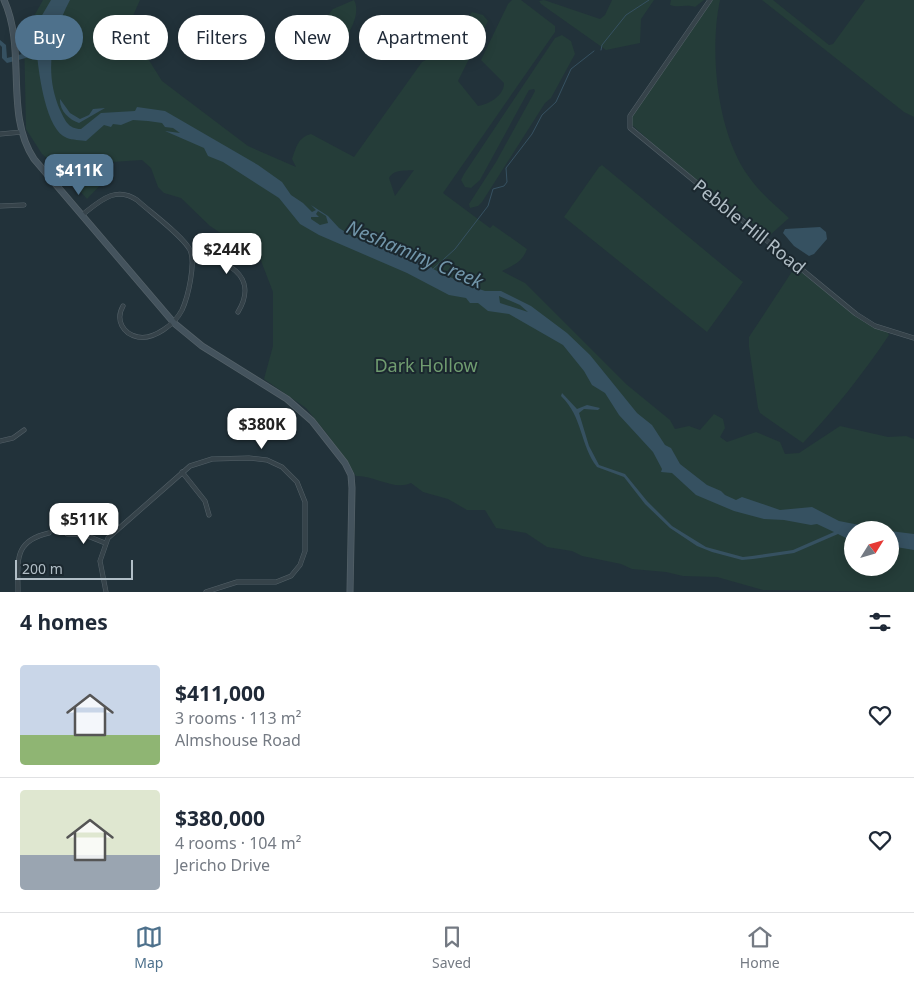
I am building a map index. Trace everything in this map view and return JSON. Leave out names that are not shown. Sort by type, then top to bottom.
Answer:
[{"type":"main road","points":[[4,0],[11,20],[22,132],[34,159],[172,321],[202,346],[294,404],[318,428],[345,463],[352,483],[350,592]]},
{"type":"street","name":"Pebble Hill Road","points":[[710,0],[648,89],[629,119],[629,126],[634,133],[862,319],[881,328],[914,338]]},
{"type":"street","points":[[0,134],[22,132]]},
{"type":"street","points":[[82,216],[108,196],[117,194],[128,195],[137,200],[185,244],[193,260],[182,309],[172,321],[153,336],[136,337],[127,332],[120,323],[119,315],[123,306]]},
{"type":"street","points":[[0,206],[24,205]]},
{"type":"street","points":[[193,260],[212,259],[237,270],[244,289],[243,300],[238,312]]},
{"type":"street","points":[[0,441],[13,438],[24,430]]},
{"type":"street","points":[[106,592],[100,562],[105,543],[112,532],[182,472],[196,463],[212,458],[267,460],[282,467],[293,476],[301,488],[305,502],[305,551],[300,565],[295,572],[276,582],[237,582],[206,592]]},
{"type":"street","points":[[182,472],[205,501],[209,515]]},
{"type":"street","points":[[18,592],[18,561],[23,546],[33,537],[49,532]]},
{"type":"street","points":[[67,534],[84,535],[105,543]]},
{"type":"green space","name":"Dark Hollow","points":[[43,0],[140,0],[133,15],[93,15],[93,60],[149,60],[162,81],[248,146],[296,167],[292,159],[296,147],[300,140],[311,134],[354,157],[422,62],[426,60],[468,60],[458,81],[478,106],[495,99],[501,92],[504,83],[481,60],[486,60],[486,50],[508,4],[512,0],[521,0],[555,26],[555,32],[443,193],[490,228],[493,225],[527,249],[520,261],[502,271],[525,283],[626,384],[670,420],[675,429],[689,426],[700,430],[714,414],[723,419],[725,428],[720,437],[727,442],[756,432],[780,442],[785,454],[799,453],[840,426],[888,437],[906,436],[914,439],[914,592],[763,590],[717,577],[683,576],[666,572],[632,569],[621,564],[582,556],[572,551],[547,547],[526,533],[496,528],[485,510],[467,510],[448,499],[423,492],[411,483],[398,485],[356,476],[328,435],[306,408],[264,379],[273,346],[273,292],[258,253],[241,241],[222,234],[210,226],[181,198],[164,193],[158,187],[151,168],[142,160],[112,162],[104,181],[87,199],[62,171],[42,154],[26,129],[25,60],[83,60],[83,15],[35,15]],"holes":[[[414,170],[395,196],[389,178],[391,175],[397,172]]]},
{"type":"green space","points":[[354,0],[356,14],[349,32],[349,15],[328,15],[333,9]]},
{"type":"green space","points":[[544,0],[600,19],[605,15],[612,0],[654,0],[641,19],[640,43],[606,50],[539,1]]},
{"type":"green space","points":[[671,0],[704,0],[695,7],[670,5]]},
{"type":"green space","points":[[712,0],[720,0],[715,44],[716,68],[718,92],[729,139],[738,159],[753,183],[789,218],[769,236],[671,160],[632,125],[631,117]]},
{"type":"green space","points":[[762,0],[773,0],[829,45],[833,44],[865,0],[914,0],[914,117],[904,112]]},
{"type":"green space","name":"Dark Hollow","points":[[472,12],[483,15],[470,15]]},
{"type":"green space","points":[[562,35],[571,41],[575,54],[551,98],[545,103],[482,202],[478,206],[470,208],[469,204],[496,162],[535,91],[534,89],[529,90],[480,180],[471,188],[465,187],[461,180],[464,174],[555,38]]},
{"type":"green space","points":[[602,165],[743,282],[707,332],[564,217]]},
{"type":"green space","points":[[795,267],[862,320],[887,331],[889,335],[848,391],[803,443],[760,413],[749,347],[749,337]]},
{"type":"water","points":[[51,0],[70,0],[63,14],[42,15]]},
{"type":"water","points":[[0,40],[6,45],[7,58],[15,56],[15,60],[18,60],[7,63],[2,58]]},
{"type":"water","points":[[38,60],[52,60],[52,82],[55,96],[60,110],[70,126],[81,129],[101,113],[135,111],[137,107],[165,111],[258,165],[282,182],[291,195],[312,212],[316,210],[311,205],[328,216],[339,228],[350,235],[376,246],[383,245],[395,251],[413,254],[425,260],[433,269],[467,285],[485,291],[501,291],[531,306],[567,333],[590,355],[637,413],[652,425],[665,445],[671,448],[680,464],[707,485],[736,500],[742,497],[780,510],[812,507],[844,522],[844,537],[838,534],[794,553],[742,560],[697,546],[670,528],[645,504],[624,477],[597,467],[587,450],[574,413],[561,396],[562,393],[577,409],[587,405],[600,408],[598,410],[584,409],[579,413],[589,446],[599,465],[625,474],[647,501],[672,526],[706,547],[743,557],[752,556],[793,550],[834,532],[817,524],[811,525],[784,520],[764,519],[734,511],[696,495],[672,473],[661,472],[662,469],[653,452],[619,415],[605,393],[592,385],[584,371],[563,345],[509,314],[488,311],[478,303],[470,303],[466,298],[449,295],[407,273],[319,235],[300,224],[279,198],[223,162],[208,156],[204,148],[165,131],[180,133],[173,128],[165,127],[162,123],[133,120],[121,125],[113,124],[111,127],[104,125],[86,141],[67,138],[54,125],[42,88]],"holes":[[[318,211],[326,216],[328,223],[320,225],[311,219],[311,217],[319,217],[316,214]],[[499,296],[520,305],[528,312],[500,303]]]},
{"type":"water","points":[[60,99],[70,113],[80,119],[89,115],[93,109],[105,108],[79,123],[65,114],[61,107]]},
{"type":"water","points":[[820,227],[826,232],[827,239],[814,254],[809,256],[794,246],[783,233],[785,229]]},
{"type":"water","points":[[899,532],[914,534],[914,550],[899,548]]},
{"type":"waterway","points":[[601,50],[602,45],[626,15],[649,0]]},
{"type":"waterway","name":"Neshaminy Creek","points":[[432,270],[455,249],[488,206],[493,189],[504,186],[507,182],[506,168],[532,134],[542,115],[556,102],[571,69],[594,51]]}]
